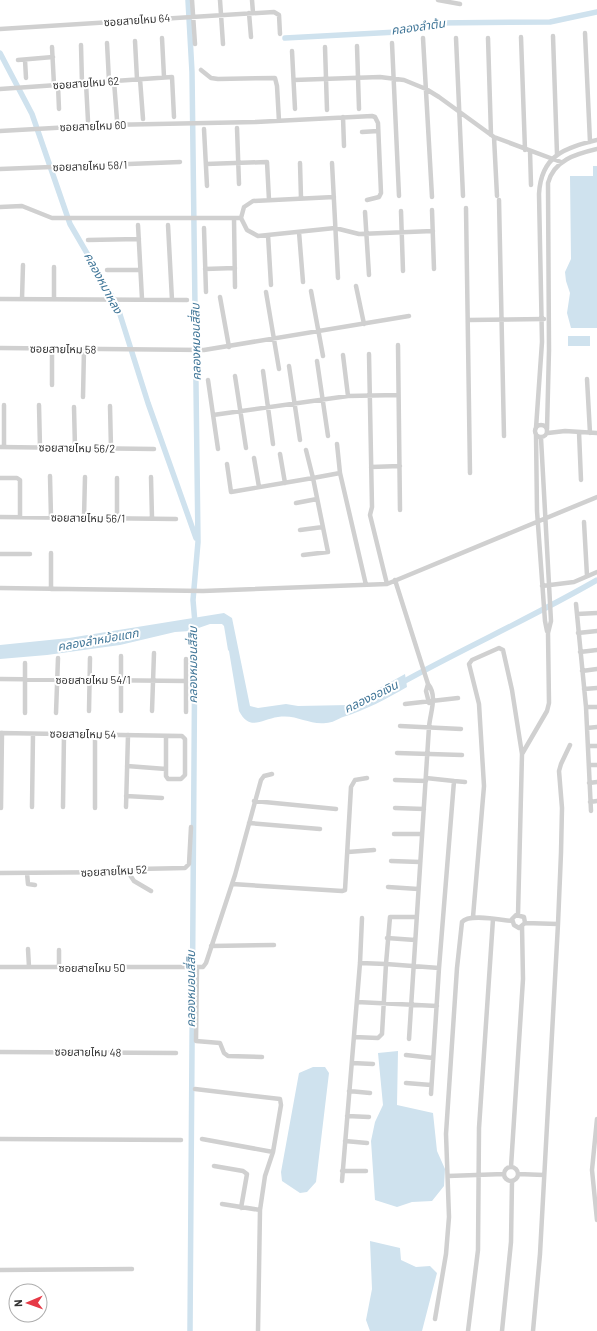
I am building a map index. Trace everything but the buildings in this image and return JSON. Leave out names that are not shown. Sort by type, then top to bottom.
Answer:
[{"type":"street","points":[[192,0],[194,44]]},
{"type":"street","points":[[220,0],[223,44]]},
{"type":"street","points":[[251,37],[252,0]]},
{"type":"street","points":[[438,0],[460,4]]},
{"type":"street","name":"ซอยสายไหม 64","points":[[0,29],[274,12],[278,15],[280,34]]},
{"type":"street","points":[[585,33],[590,142]]},
{"type":"street","points":[[553,36],[557,154]]},
{"type":"street","points":[[520,37],[531,185]]},
{"type":"street","points":[[162,38],[164,77]]},
{"type":"street","points":[[423,38],[432,197]]},
{"type":"street","points":[[456,38],[458,111],[463,196]]},
{"type":"street","points":[[488,38],[498,198],[504,436]]},
{"type":"street","points":[[135,41],[143,119]]},
{"type":"street","points":[[107,43],[117,120]]},
{"type":"street","points":[[392,43],[399,196]]},
{"type":"street","points":[[81,45],[88,121]]},
{"type":"street","points":[[52,46],[59,109]]},
{"type":"street","points":[[357,46],[359,109]]},
{"type":"street","points":[[325,47],[327,110]]},
{"type":"street","points":[[292,51],[295,109]]},
{"type":"street","points":[[18,60],[53,57]]},
{"type":"street","points":[[25,60],[26,78]]},
{"type":"street","points":[[201,70],[211,78],[218,79],[275,78],[277,86],[279,121]]},
{"type":"street","name":"ซอยสายไหม 62","points":[[0,89],[172,77],[174,117]]},
{"type":"street","points":[[294,80],[394,78],[426,89],[493,136],[561,162]]},
{"type":"street","name":"ซอยสายไหม 60","points":[[0,131],[44,128],[186,123],[199,124],[374,116],[377,120],[378,131]]},
{"type":"street","points":[[343,117],[344,146]]},
{"type":"street","points":[[236,128],[239,184]]},
{"type":"street","points":[[204,129],[207,186]]},
{"type":"street","points":[[362,132],[378,131],[381,193],[379,197],[367,200]]},
{"type":"street","points":[[548,633],[544,618],[538,521],[536,434],[542,319],[539,185],[543,172],[552,158],[557,154],[597,140]]},
{"type":"street","points":[[541,438],[545,437],[547,431],[549,319],[548,183],[553,170],[561,162],[597,149]]},
{"type":"street","name":"ซอยสายไหม 58/1","points":[[0,169],[180,162]]},
{"type":"street","points":[[206,164],[267,162],[269,200]]},
{"type":"street","points":[[300,163],[301,198]]},
{"type":"street","points":[[332,163],[338,278]]},
{"type":"street","points":[[334,197],[253,201],[244,207],[241,218],[247,230],[258,236],[335,228],[359,234],[433,231]]},
{"type":"street","points":[[0,207],[22,206],[52,218],[241,218]]},
{"type":"street","points":[[466,208],[470,473]]},
{"type":"street","points":[[432,210],[434,269]]},
{"type":"street","points":[[401,211],[403,271]]},
{"type":"street","points":[[365,212],[369,275]]},
{"type":"street","points":[[234,218],[235,287]]},
{"type":"street","points":[[138,225],[142,299]]},
{"type":"street","points":[[168,226],[172,300]]},
{"type":"street","points":[[204,228],[206,292]]},
{"type":"street","points":[[300,232],[303,282]]},
{"type":"street","points":[[268,235],[270,285]]},
{"type":"street","points":[[88,240],[139,239]]},
{"type":"street","points":[[540,247],[548,247]]},
{"type":"street","points":[[22,265],[22,299]]},
{"type":"street","points":[[54,267],[54,299]]},
{"type":"street","points":[[205,269],[235,268]]},
{"type":"street","points":[[107,270],[140,270]]},
{"type":"street","points":[[356,286],[364,324]]},
{"type":"street","points":[[310,291],[323,356]]},
{"type":"street","points":[[266,292],[279,369]]},
{"type":"street","points":[[220,297],[229,347]]},
{"type":"street","points":[[0,299],[187,300]]},
{"type":"street","name":"ซอยสายไหม 58","points":[[0,348],[204,350],[274,340],[409,316]]},
{"type":"street","points":[[468,320],[501,321],[549,319]]},
{"type":"street","points":[[398,345],[400,510]]},
{"type":"street","points":[[52,349],[52,385]]},
{"type":"street","points":[[83,397],[84,349]]},
{"type":"street","points":[[369,354],[371,467],[370,515],[386,584]]},
{"type":"street","points":[[343,355],[348,396]]},
{"type":"street","points":[[317,361],[328,436]]},
{"type":"street","points":[[289,366],[300,440]]},
{"type":"street","points":[[263,371],[273,444]]},
{"type":"street","points":[[235,376],[246,448]]},
{"type":"street","points":[[587,379],[590,433]]},
{"type":"street","points":[[208,380],[218,449]]},
{"type":"street","points":[[213,415],[348,396],[398,395]]},
{"type":"street","points":[[2,447],[4,405]]},
{"type":"street","points":[[40,405],[40,448]]},
{"type":"street","points":[[110,406],[111,449]]},
{"type":"street","points":[[74,407],[75,448]]},
{"type":"street","points":[[536,428],[542,425],[547,431],[597,433]]},
{"type":"street","points":[[579,432],[581,480]]},
{"type":"street","points":[[522,754],[547,711],[549,703],[548,633],[551,617],[541,438],[536,434]]},
{"type":"street","points":[[337,444],[340,473],[366,585]]},
{"type":"street","name":"ซอยสายไหม 56/2","points":[[2,447],[154,449]]},
{"type":"street","points":[[303,555],[328,552],[306,450]]},
{"type":"street","points":[[280,454],[285,483]]},
{"type":"street","points":[[254,458],[259,487]]},
{"type":"street","points":[[227,464],[231,492],[340,473]]},
{"type":"street","points":[[371,467],[400,466]]},
{"type":"street","points":[[50,476],[51,517]]},
{"type":"street","points":[[151,477],[152,518]]},
{"type":"street","points":[[0,478],[17,478],[20,480],[20,517]]},
{"type":"street","points":[[84,518],[85,478]]},
{"type":"street","points":[[117,478],[117,518]]},
{"type":"street","points":[[0,588],[203,591],[386,584],[545,517],[597,497]]},
{"type":"street","points":[[296,503],[317,499]]},
{"type":"street","name":"ซอยสายไหม 56/1","points":[[0,517],[176,519]]},
{"type":"street","points":[[584,522],[587,576]]},
{"type":"street","points":[[300,530],[323,527]]},
{"type":"street","points":[[51,589],[52,553]]},
{"type":"street","points":[[0,554],[30,554]]},
{"type":"street","points":[[542,586],[574,582],[597,572]]},
{"type":"street","points":[[395,580],[425,677],[432,689],[434,700],[431,707],[427,754],[409,1039]]},
{"type":"street","points":[[576,604],[586,707],[591,811]]},
{"type":"street","points":[[576,614],[597,613]]},
{"type":"street","points":[[578,633],[597,632]]},
{"type":"street","points":[[473,917],[484,786],[479,704],[469,664],[472,660],[499,648],[503,650],[512,690],[522,754],[518,915]]},
{"type":"street","points":[[580,652],[597,650]]},
{"type":"street","points":[[152,711],[154,653]]},
{"type":"street","points":[[121,656],[121,711]]},
{"type":"street","points":[[56,713],[58,658]]},
{"type":"street","points":[[89,711],[90,658]]},
{"type":"street","points":[[186,659],[186,712]]},
{"type":"street","points":[[25,663],[25,713]]},
{"type":"street","points":[[582,671],[597,669]]},
{"type":"street","name":"ซอยสายไหม 54/1","points":[[0,679],[186,681]]},
{"type":"street","points":[[428,684],[426,691],[431,707]]},
{"type":"street","points":[[584,689],[597,688]]},
{"type":"street","points":[[404,704],[458,698]]},
{"type":"street","points":[[586,707],[597,707]]},
{"type":"street","points":[[400,726],[461,729]]},
{"type":"street","points":[[587,728],[597,727]]},
{"type":"street","points":[[1,733],[1,808]]},
{"type":"street","name":"ซอยสายไหม 54","points":[[1,733],[184,736],[184,778],[168,778],[166,768]]},
{"type":"street","points":[[32,807],[33,734]]},
{"type":"street","points":[[63,806],[64,734]]},
{"type":"street","points":[[95,808],[96,735]]},
{"type":"street","points":[[126,807],[128,735]]},
{"type":"street","points":[[127,766],[166,768],[166,736]]},
{"type":"street","points":[[533,1331],[540,1254],[558,924],[562,838],[560,771],[561,764],[570,745]]},
{"type":"street","points":[[588,746],[597,746]]},
{"type":"street","points":[[397,753],[462,755]]},
{"type":"street","points":[[589,765],[597,765]]},
{"type":"street","points":[[262,1057],[228,1056],[224,1053],[220,1043],[196,1041],[197,968],[205,966],[212,946],[232,884],[260,780],[264,776],[272,774]]},
{"type":"street","points":[[232,884],[345,890],[351,787],[355,780],[367,778]]},
{"type":"street","points":[[395,780],[466,782]]},
{"type":"street","points":[[431,1094],[436,1006],[454,781]]},
{"type":"street","points":[[590,783],[597,782]]},
{"type":"street","points":[[126,796],[162,798]]},
{"type":"street","points":[[254,801],[336,809]]},
{"type":"street","points":[[590,802],[597,801]]},
{"type":"street","points":[[395,808],[424,810]]},
{"type":"street","points":[[248,823],[320,829]]},
{"type":"street","name":"ซอยสายไหม 52","points":[[0,873],[128,872],[138,869],[188,867],[191,827]]},
{"type":"street","points":[[394,834],[422,834]]},
{"type":"street","points":[[348,852],[374,850]]},
{"type":"street","points":[[392,861],[420,862]]},
{"type":"street","points":[[128,872],[134,881],[151,891]]},
{"type":"street","points":[[27,873],[28,884],[35,885]]},
{"type":"street","points":[[388,887],[418,889]]},
{"type":"street","points":[[512,921],[515,916],[518,915]]},
{"type":"street","points":[[511,1167],[523,979],[524,917],[518,915]]},
{"type":"street","points":[[354,1037],[381,1037],[387,938],[390,917],[416,917]]},
{"type":"street","points":[[435,1319],[446,1254],[449,1217],[446,1134],[457,968],[462,922],[465,918],[473,917],[512,921]]},
{"type":"street","points":[[342,1181],[360,964],[362,918]]},
{"type":"street","points":[[468,1331],[478,1250],[480,1120],[493,919]]},
{"type":"street","points":[[512,921],[515,926],[558,924]]},
{"type":"street","points":[[387,938],[415,940]]},
{"type":"street","points":[[212,946],[274,945]]},
{"type":"street","points":[[28,949],[29,967]]},
{"type":"street","points":[[59,950],[59,967]]},
{"type":"street","points":[[360,964],[386,964],[439,968]]},
{"type":"street","name":"ซอยสายไหม 50","points":[[0,967],[197,968]]},
{"type":"street","points":[[357,1002],[436,1006]]},
{"type":"street","name":"ซอยสายไหม 48","points":[[0,1052],[176,1053]]},
{"type":"street","points":[[406,1056],[433,1058]]},
{"type":"street","points":[[352,1063],[373,1064]]},
{"type":"street","points":[[406,1083],[431,1086]]},
{"type":"street","points":[[195,1089],[280,1099],[281,1105],[273,1152],[265,1176],[260,1210],[258,1331]]},
{"type":"street","points":[[349,1091],[370,1092]]},
{"type":"street","points":[[347,1116],[369,1117]]},
{"type":"street","points":[[597,1119],[593,1187],[597,1220]]},
{"type":"street","points":[[0,1138],[181,1140]]},
{"type":"street","points":[[202,1139],[273,1152]]},
{"type":"street","points":[[345,1141],[367,1143]]},
{"type":"street","points":[[214,1166],[242,1171],[247,1174],[241,1208]]},
{"type":"street","points":[[504,1174],[506,1169],[511,1167]]},
{"type":"street","points":[[511,1167],[516,1170],[518,1174]]},
{"type":"street","points":[[342,1171],[366,1171]]},
{"type":"street","points":[[448,1176],[504,1174]]},
{"type":"street","points":[[504,1174],[507,1179],[512,1181]]},
{"type":"street","points":[[518,1174],[544,1175]]},
{"type":"street","points":[[512,1181],[516,1179],[518,1174]]},
{"type":"street","points":[[502,1331],[511,1242],[512,1181]]},
{"type":"street","points":[[222,1204],[260,1210]]},
{"type":"street","points":[[0,1270],[132,1269]]},
{"type":"water","points":[[593,166],[597,166],[597,328],[571,328],[567,313],[570,293],[565,272],[571,259],[570,176],[593,176]]},
{"type":"water","points":[[568,336],[590,336],[590,346],[568,346]]},
{"type":"water","name":"คลองลำหม้อแตก","points":[[224,613],[232,618],[250,706],[258,708],[286,704],[298,706],[349,705],[405,674],[407,687],[368,708],[326,723],[285,716],[252,723],[247,721],[239,711],[229,651],[224,626],[222,624],[210,624],[190,631],[175,632],[120,645],[47,655],[0,659],[0,645],[69,638]]},
{"type":"water","points":[[398,1051],[397,1105],[433,1113],[437,1151],[445,1169],[444,1186],[432,1201],[412,1202],[397,1207],[375,1200],[371,1141],[375,1122],[383,1105],[378,1053]]},
{"type":"water","points":[[313,1067],[325,1067],[329,1073],[316,1182],[307,1192],[300,1193],[282,1181],[281,1172],[299,1073]]},
{"type":"water","points":[[370,1241],[400,1248],[401,1260],[416,1267],[430,1266],[437,1273],[422,1331],[370,1331],[366,1320],[372,1289]]},
{"type":"waterway","name":"คลองหมอนสี่สิบ","points":[[188,0],[192,72],[198,542],[193,600],[195,623],[190,1331]]},
{"type":"waterway","name":"คลองลำต้น","points":[[285,38],[397,32],[436,23],[550,22],[597,12]]},
{"type":"waterway","name":"คลองหมาหลง","points":[[0,53],[32,114],[70,224],[117,305],[148,403],[196,538]]},
{"type":"waterway","name":"คลองออเงิน","points":[[401,683],[549,607],[597,580]]}]
